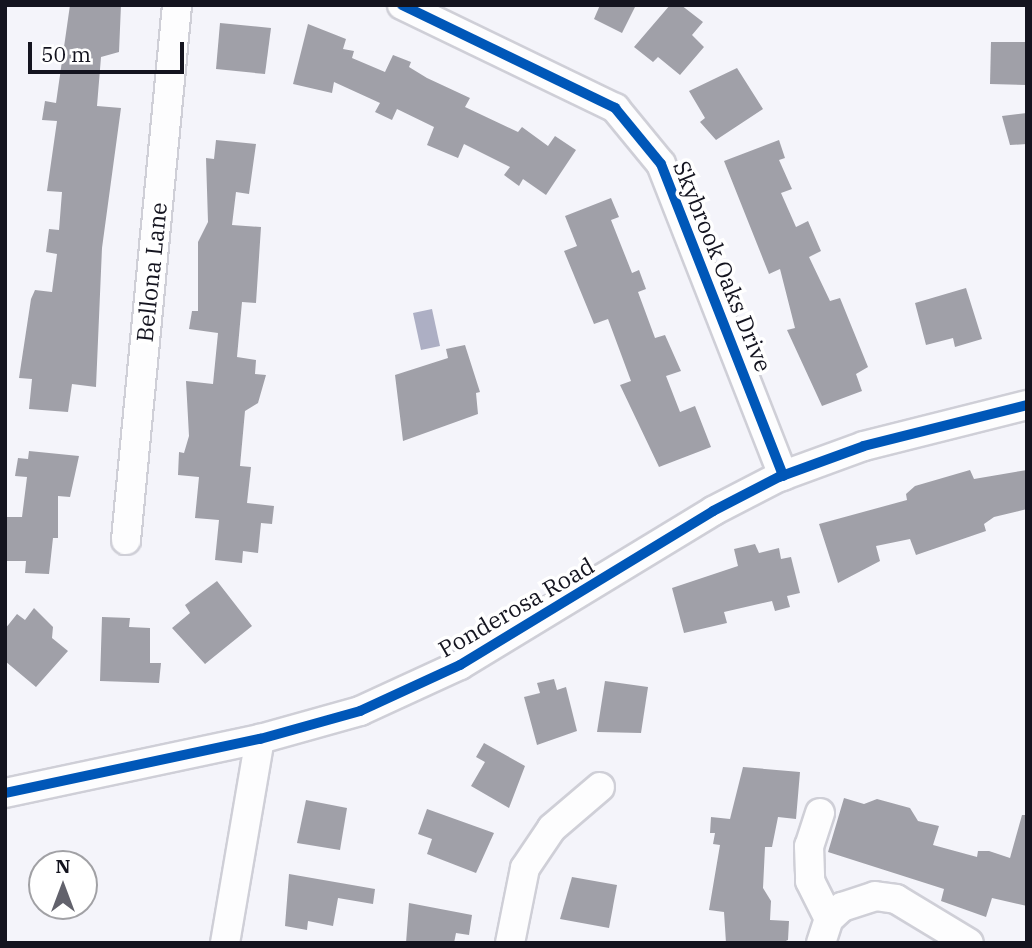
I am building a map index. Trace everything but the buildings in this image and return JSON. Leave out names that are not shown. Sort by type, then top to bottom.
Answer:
[{"type":"street","name":"Bellona Lane","points":[[126,540],[177,5]]},
{"type":"street","name":"Skybrook Oaks Drive","points":[[402,5],[615,108],[661,164],[783,476]]},
{"type":"street","name":"Ponderosa Road","points":[[5,793],[260,739],[360,711],[460,665],[713,511],[783,476],[864,446],[1027,405]]},
{"type":"street","points":[[225,943],[260,739]]},
{"type":"street","points":[[510,943],[525,868],[552,828],[600,787]]},
{"type":"street","points":[[820,813],[809,846],[810,881],[825,931],[857,900],[886,898],[969,943]]},
{"type":"water","points":[[432,309],[440,346],[421,350],[413,313]]},
{"type":"cycle path","points":[[402,5],[615,108],[661,164],[783,476]]},
{"type":"cycle path","points":[[5,793],[260,739],[360,711],[460,665],[713,511],[779,477],[864,446],[1027,405]]}]
